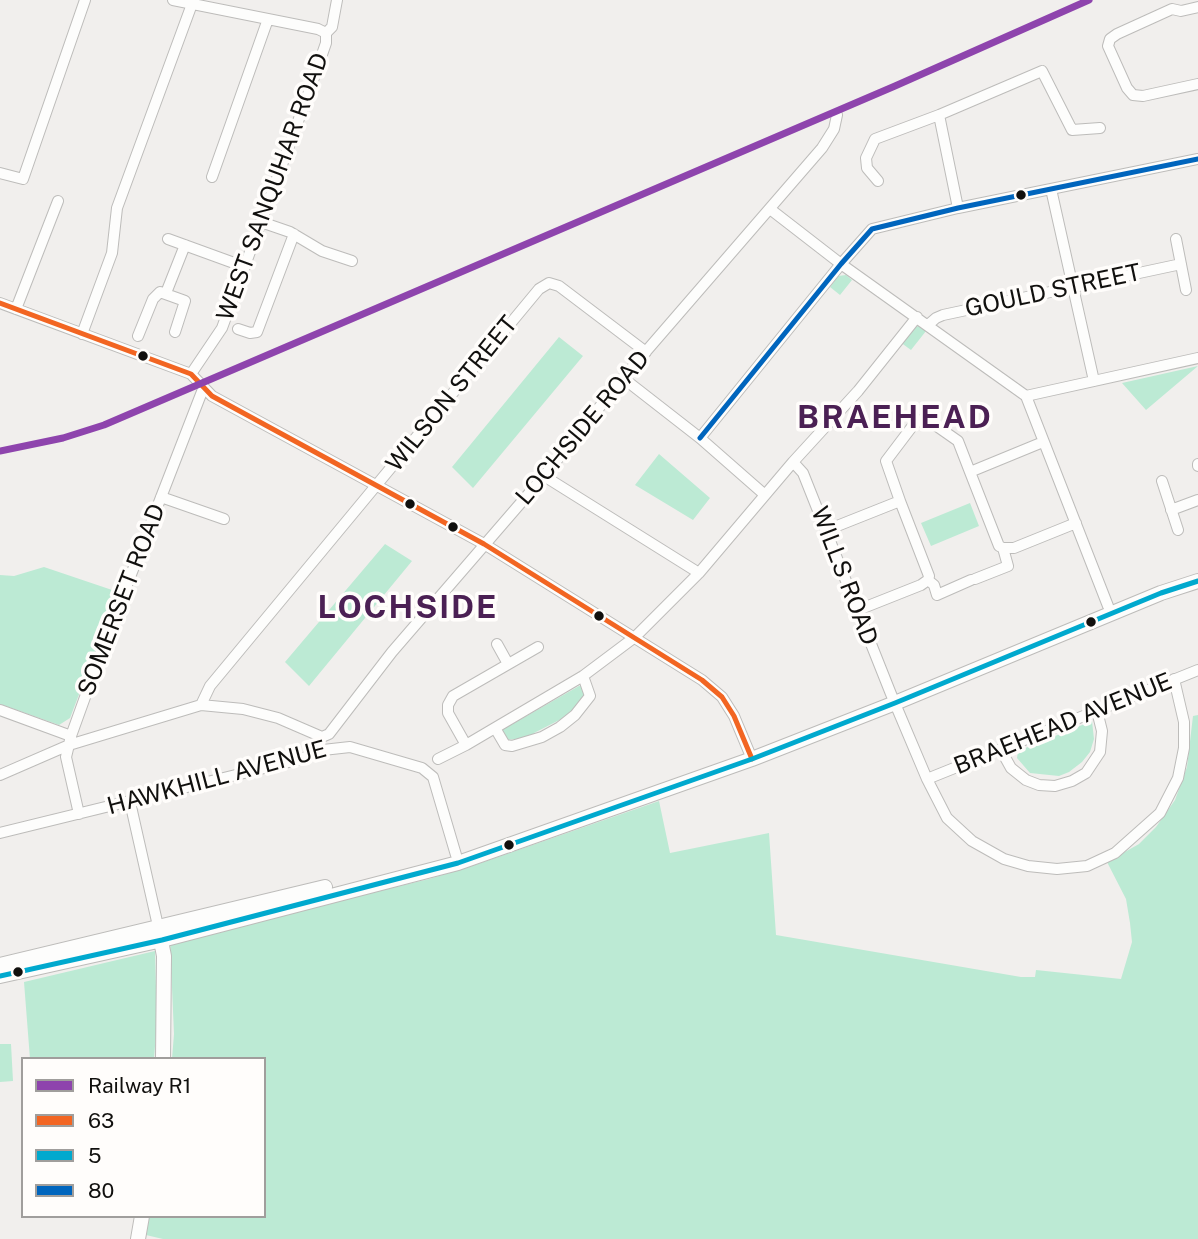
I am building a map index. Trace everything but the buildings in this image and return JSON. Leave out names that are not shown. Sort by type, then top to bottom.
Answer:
[{"type":"main road","points":[[893,699],[1108,606],[1198,572]]},
{"type":"main road","points":[[0,965],[160,933],[458,863],[751,755],[1151,597],[1198,581]]},
{"type":"main road","points":[[0,976],[456,855],[558,823],[751,755]]},
{"type":"main road","points":[[160,933],[164,956],[163,1057]]},
{"type":"main road","points":[[138,1239],[142,1218]]},
{"type":"street","points":[[0,173],[23,179],[85,0]]},
{"type":"street","points":[[174,0],[318,29],[326,33]]},
{"type":"street","name":"WEST SANQUHAR ROAD","points":[[193,376],[222,328],[326,43],[326,33],[332,27],[337,0]]},
{"type":"street","points":[[82,334],[112,253],[117,208],[192,4]]},
{"type":"street","points":[[1198,7],[1181,11],[1172,9],[1116,34],[1110,39],[1108,46],[1127,88],[1133,95],[1143,96],[1198,84]]},
{"type":"street","points":[[212,177],[268,19]]},
{"type":"street","points":[[877,181],[867,168],[866,158],[875,139],[1042,71],[1072,131],[1100,128]]},
{"type":"street","name":"LOCHSIDE ROAD","points":[[201,705],[243,709],[278,718],[322,737],[329,734],[392,652],[822,148],[834,129],[838,115]]},
{"type":"street","points":[[939,115],[958,208]]},
{"type":"street","points":[[700,438],[872,229],[958,208],[1198,159]]},
{"type":"street","points":[[1051,189],[1094,382]]},
{"type":"street","points":[[16,309],[58,201]]},
{"type":"street","points":[[770,209],[841,264],[1026,396],[1108,606]]},
{"type":"street","points":[[261,222],[295,234],[322,251],[352,261]]},
{"type":"street","points":[[238,329],[257,332],[295,234]]},
{"type":"street","points":[[168,239],[245,267]]},
{"type":"street","points":[[1176,239],[1186,290]]},
{"type":"street","points":[[166,293],[184,245]]},
{"type":"street","name":"GOULD STREET","points":[[928,326],[943,315],[1181,264]]},
{"type":"street","name":"WILSON STREET","points":[[201,705],[210,685],[539,289],[549,283],[559,286],[646,352]]},
{"type":"street","points":[[138,336],[142,314],[155,295],[166,293],[184,301],[185,318],[175,332]]},
{"type":"street","points":[[0,303],[193,376],[212,396],[484,544],[702,680],[722,697],[734,716],[751,755]]},
{"type":"street","points":[[438,759],[583,676],[635,637],[699,573],[793,462],[858,391],[917,317]]},
{"type":"street","points":[[1026,396],[1198,358]]},
{"type":"street","points":[[624,378],[700,438],[765,495]]},
{"type":"street","name":"SOMERSET ROAD","points":[[79,814],[66,757],[70,740],[106,639],[203,389]]},
{"type":"street","points":[[928,580],[928,569],[886,461],[914,424],[921,420],[928,420],[958,441],[999,546],[1014,548],[1076,523]]},
{"type":"street","points":[[970,472],[1043,442]]},
{"type":"street","name":"WILLS ROAD","points":[[793,462],[803,472],[927,779],[947,818],[972,841],[1004,859],[1028,866],[1057,869],[1087,866],[1115,853],[1160,813],[1178,778],[1184,748],[1184,722],[1174,679]]},
{"type":"street","points":[[544,476],[699,573]]},
{"type":"street","points":[[1162,481],[1178,530]]},
{"type":"street","points":[[162,497],[224,519]]},
{"type":"street","points":[[1171,510],[1198,500]]},
{"type":"street","points":[[827,530],[900,501]]},
{"type":"street","points":[[928,580],[934,585],[937,595],[1007,566],[1003,548]]},
{"type":"street","points":[[858,610],[928,580]]},
{"type":"street","points":[[497,644],[507,663]]},
{"type":"street","points":[[466,745],[448,713],[450,700],[507,663],[538,647]]},
{"type":"street","name":"BRAEHEAD AVENUE","points":[[927,779],[1198,670]]},
{"type":"street","points":[[495,728],[505,745],[512,746],[542,737],[560,727],[575,715],[590,696],[583,676]]},
{"type":"street","points":[[0,775],[70,740],[201,705]]},
{"type":"street","points":[[0,710],[70,740]]},
{"type":"street","points":[[1001,750],[1011,768],[1026,780],[1039,785],[1055,786],[1072,781],[1086,773],[1100,752],[1102,731],[1097,711]]},
{"type":"street","name":"HAWKHILL AVENUE","points":[[0,832],[301,759],[323,750],[350,747],[422,768],[433,777],[456,855]]},
{"type":"street","points":[[130,802],[160,933]]},
{"type":"green space","points":[[846,275],[852,280],[840,295],[830,287],[838,276]]},
{"type":"green space","points":[[919,326],[926,331],[911,350],[900,342],[910,328]]},
{"type":"green space","points":[[559,337],[583,356],[473,488],[452,467]]},
{"type":"green space","points":[[1198,366],[1146,410],[1122,383]]},
{"type":"green space","points":[[659,454],[710,498],[693,520],[635,485]]},
{"type":"green space","points":[[970,503],[979,526],[931,546],[921,523]]},
{"type":"green space","points":[[385,544],[412,561],[309,686],[285,662]]},
{"type":"green space","points":[[44,567],[118,592],[70,718],[59,725],[0,704],[0,575],[14,576]]},
{"type":"green space","points":[[582,686],[587,694],[573,713],[534,733],[533,737],[506,740],[502,730]]},
{"type":"green space","points":[[1198,715],[1198,1239],[163,1239],[146,1235],[149,1218],[266,1218],[266,1057],[172,1057],[174,1034],[170,941],[429,879],[659,801],[670,853],[769,833],[776,935],[1021,977],[1035,977],[1036,970],[1121,979],[1132,942],[1130,923],[1126,899],[1107,862],[1139,844],[1156,827],[1175,800],[1187,767],[1193,716]]},
{"type":"green space","points":[[1092,721],[1094,739],[1090,752],[1069,772],[1059,776],[1030,773],[1017,758],[1018,751]]},
{"type":"green space","points":[[155,951],[157,1021],[154,1057],[30,1057],[24,982]]},
{"type":"green space","points":[[0,1044],[11,1044],[13,1081],[0,1082]]},
{"type":"rail line","name":"R1","points":[[0,451],[63,438],[104,425],[895,86],[1089,0]]},
{"type":"transit line","name":"80","points":[[700,438],[872,229],[958,208],[1198,159]]},
{"type":"transit line","name":"63","points":[[0,303],[191,374],[212,396],[484,544],[702,680],[722,697],[734,716],[752,759]]},
{"type":"transit line","name":"5","points":[[0,976],[162,940],[458,863],[752,759],[1161,593],[1198,581]]},
{"type":"district","name":"BRAEHEAD","points":[[895,418]]},
{"type":"district","name":"LOCHSIDE","points":[[408,608]]}]
